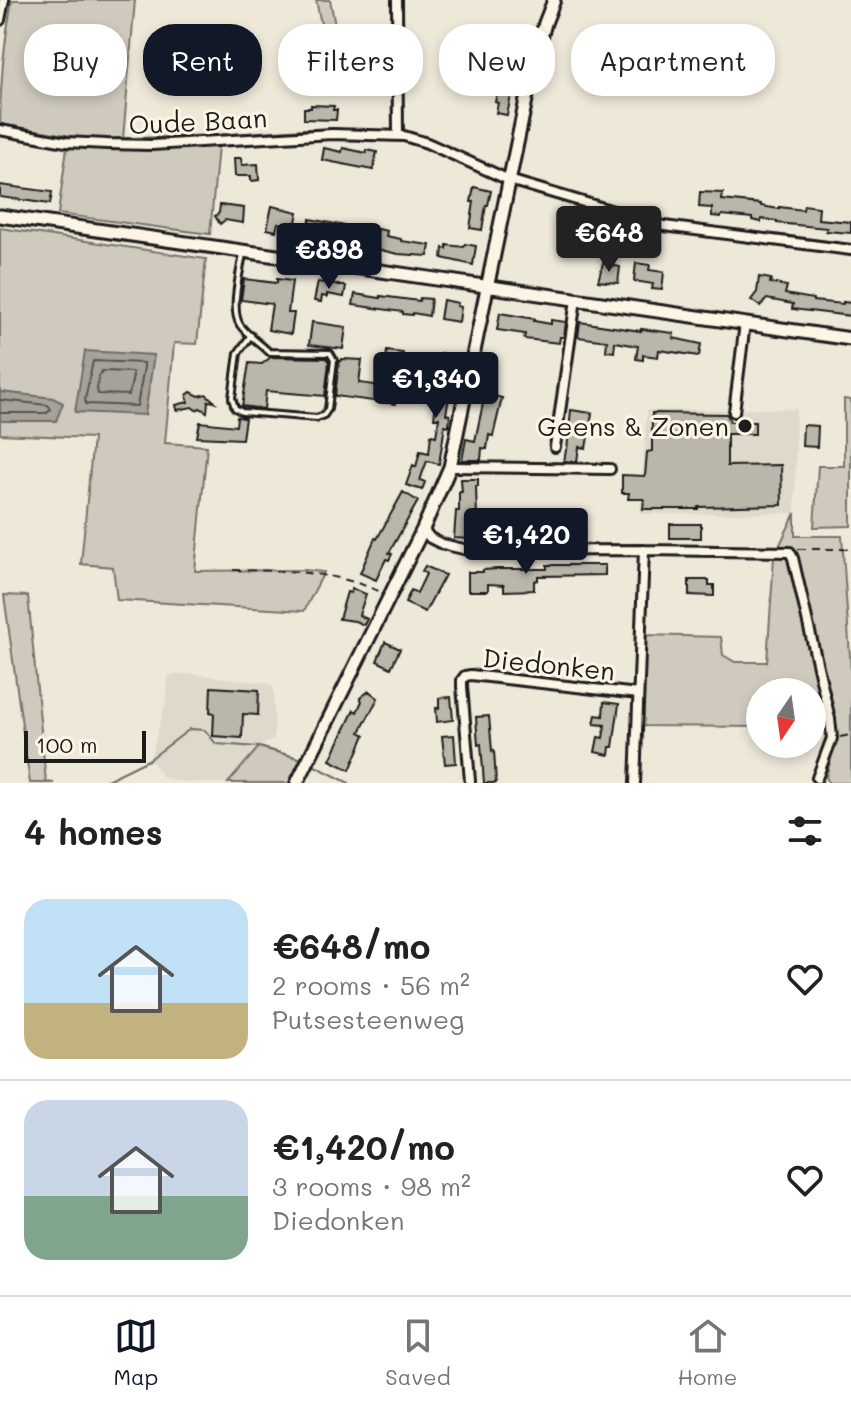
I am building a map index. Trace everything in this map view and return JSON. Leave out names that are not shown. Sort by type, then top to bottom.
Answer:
[{"type":"main road","points":[[297,783],[423,529],[450,467],[532,71],[554,0]]},
{"type":"main road","points":[[0,216],[851,339]]},
{"type":"street","points":[[0,20],[4,0]]},
{"type":"street","points":[[397,0],[398,136]]},
{"type":"street","name":"Oude Baan","points":[[0,130],[66,142],[152,145],[332,134],[398,136],[427,143],[509,180],[664,226],[851,250]]},
{"type":"street","points":[[555,447],[576,299]]},
{"type":"street","points":[[734,412],[745,323]]},
{"type":"street","points":[[450,467],[610,469]]},
{"type":"street","points":[[423,529],[430,538],[442,544],[472,551],[790,552],[832,738],[817,778]]},
{"type":"street","name":"Diedonken","points":[[635,783],[644,550]]},
{"type":"street","name":"Diedonken","points":[[470,781],[462,686],[465,676],[638,694]]},
{"type":"lane","points":[[243,252],[237,317],[241,325],[269,352],[330,353],[334,360],[328,409],[324,415],[317,418],[242,412],[235,408],[232,398],[238,353],[251,335]]},
{"type":"path","points":[[790,552],[798,549],[851,549]]},
{"type":"path","points":[[233,570],[321,574],[346,579],[390,596]]},
{"type":"path","points":[[832,738],[851,735]]},
{"type":"shaded area","points":[[12,0],[135,0],[127,93],[127,24],[24,24],[24,96],[127,96],[123,139],[75,140],[0,126]]},
{"type":"shaded area","points":[[316,0],[330,0],[335,24],[321,24]]},
{"type":"shaded area","points":[[218,146],[210,234],[58,214],[67,147]]},
{"type":"shaded area","points":[[0,228],[206,259],[197,344],[174,343],[165,443],[207,446],[195,571],[324,572],[304,611],[117,600],[113,567],[81,564],[93,438],[0,434],[0,421],[56,421],[53,398],[0,392]]},
{"type":"shaded area","points":[[844,399],[851,400],[851,526],[814,527],[818,466],[844,466]]},
{"type":"shaded area","points":[[796,409],[795,513],[640,514],[647,410]]},
{"type":"shaded area","points":[[795,513],[795,536],[842,536],[851,672],[851,783],[829,783],[826,777],[837,736],[826,731],[826,678],[746,678],[746,727],[640,726],[644,635],[721,637],[723,655],[735,662],[767,662],[774,557]]},
{"type":"shaded area","points":[[4,595],[28,596],[46,782],[54,783],[30,783]]},
{"type":"shaded area","points":[[193,674],[267,683],[274,688],[274,739],[259,747],[228,783],[183,782],[162,777],[150,759],[166,701],[169,675]]},
{"type":"shaded area","points":[[259,747],[302,759],[290,783],[228,783]]},
{"type":"water","points":[[85,351],[154,355],[145,415],[75,412]]},
{"type":"water","points":[[0,392],[53,398],[63,403],[56,421],[0,421]]},
{"type":"building","points":[[496,96],[511,96],[507,115],[496,113],[498,103],[495,102]]},
{"type":"building","points":[[311,105],[334,106],[333,110],[337,110],[336,120],[304,119],[304,108],[311,108]]},
{"type":"building","points":[[324,148],[342,152],[343,148],[377,152],[373,170],[322,160]]},
{"type":"building","points":[[234,158],[241,158],[242,165],[258,164],[259,180],[251,181],[251,176],[235,176]]},
{"type":"building","points":[[0,185],[52,192],[50,204],[0,197]]},
{"type":"building","points":[[474,187],[491,191],[482,230],[470,228]]},
{"type":"building","points":[[700,192],[723,193],[722,200],[779,209],[803,210],[804,205],[819,207],[818,219],[851,222],[851,233],[762,219],[761,222],[752,218],[712,216],[712,208],[699,207]]},
{"type":"building","points":[[220,205],[244,208],[243,223],[225,220],[220,224],[215,216],[219,213]]},
{"type":"building","points":[[272,206],[298,212],[295,227],[278,223],[276,231],[267,229]]},
{"type":"building","points":[[310,219],[345,226],[343,233],[376,238],[378,229],[387,231],[386,236],[401,241],[430,245],[428,256],[366,249],[307,237]]},
{"type":"building","points":[[465,244],[476,246],[473,265],[442,258],[443,248],[447,249],[447,245],[464,247]]},
{"type":"building","points":[[603,263],[620,267],[618,283],[598,281]]},
{"type":"building","points":[[636,263],[650,265],[649,270],[664,272],[662,290],[652,289],[653,284],[634,281]]},
{"type":"building","points":[[759,277],[787,286],[785,294],[813,301],[851,303],[851,316],[792,309],[793,304],[767,299],[760,306],[751,300],[757,292]]},
{"type":"building","points":[[244,279],[277,283],[277,279],[292,281],[288,313],[294,313],[291,334],[268,330],[272,304],[241,300]]},
{"type":"building","points":[[318,282],[346,286],[344,297],[327,294],[327,297],[322,296],[321,302],[314,301]]},
{"type":"building","points":[[355,294],[419,301],[420,298],[431,299],[429,316],[353,305]]},
{"type":"building","points":[[443,300],[458,303],[457,306],[461,307],[459,322],[440,319]]},
{"type":"building","points":[[500,313],[551,324],[551,320],[566,322],[564,337],[560,337],[559,343],[524,339],[525,334],[497,330]]},
{"type":"building","points":[[312,322],[346,327],[343,349],[309,345]]},
{"type":"building","points":[[580,322],[674,333],[673,338],[701,344],[699,356],[659,350],[658,357],[643,355],[643,360],[636,359],[638,346],[615,342],[614,352],[606,351],[607,341],[578,337]]},
{"type":"building","points":[[387,351],[403,353],[395,404],[335,396],[342,359],[362,360],[359,383],[382,386]]},
{"type":"building","points":[[441,353],[459,357],[446,414],[450,415],[449,426],[445,425],[439,464],[427,461],[420,480],[425,482],[422,490],[406,485],[420,451],[429,453],[431,435],[436,436],[439,418],[434,418],[436,403],[427,401],[429,390],[438,392],[443,367],[439,366]]},
{"type":"building","points":[[271,357],[326,358],[329,362],[325,396],[266,391],[264,409],[242,406],[249,363],[262,364]]},
{"type":"building","points":[[191,392],[199,396],[206,394],[215,402],[208,401],[207,412],[192,407],[177,410],[176,405],[188,402],[187,395]]},
{"type":"building","points":[[485,394],[502,398],[493,436],[489,435],[487,449],[482,448],[481,460],[462,460],[466,439],[475,441]]},
{"type":"building","points":[[571,410],[592,413],[586,448],[579,447],[577,462],[564,461]]},
{"type":"building","points":[[652,413],[727,414],[730,422],[755,422],[755,434],[727,434],[727,466],[781,465],[782,505],[643,509],[644,499],[628,499],[629,493],[622,493],[622,475],[645,476],[647,452],[652,451]]},
{"type":"building","points":[[237,417],[245,418],[242,439],[197,437],[200,422],[236,426]]},
{"type":"building","points":[[803,425],[818,426],[817,447],[802,446]]},
{"type":"building","points":[[461,479],[478,479],[477,518],[474,518],[469,539],[454,538],[459,492],[462,492]]},
{"type":"building","points":[[403,492],[418,501],[376,580],[360,573],[375,538]]},
{"type":"building","points":[[533,515],[548,515],[548,524],[571,524],[571,536],[490,537],[490,524],[510,523],[510,519],[533,519]]},
{"type":"building","points":[[670,524],[701,524],[701,538],[670,538]]},
{"type":"building","points":[[547,565],[605,565],[605,575],[538,576],[538,580],[534,581],[534,590],[504,591],[504,585],[488,584],[488,591],[468,591],[468,572],[547,569]]},
{"type":"building","points":[[425,566],[445,575],[425,612],[405,603],[411,590],[417,593],[426,574],[422,571]]},
{"type":"building","points":[[689,580],[709,580],[709,585],[714,585],[714,596],[689,595]]},
{"type":"building","points":[[352,589],[366,594],[359,615],[367,619],[364,625],[339,619],[347,592],[351,593]]},
{"type":"building","points":[[385,642],[400,649],[391,668],[377,661]]},
{"type":"building","points":[[211,687],[259,690],[258,715],[243,714],[242,738],[213,736]]},
{"type":"building","points":[[369,691],[378,698],[360,732],[365,735],[350,770],[330,760],[354,710],[357,712],[362,701],[360,698]]},
{"type":"building","points":[[451,697],[453,720],[437,722],[439,698]]},
{"type":"building","points":[[604,702],[619,704],[609,755],[595,752],[598,737],[603,738],[605,725],[594,724],[596,715],[603,716]]},
{"type":"building","points":[[489,716],[496,783],[484,783],[481,744],[478,745],[476,717]]},
{"type":"building","points":[[454,735],[456,763],[445,764],[442,736]]},
{"type":"waterway","points":[[0,124],[103,139],[304,129],[393,131]]},
{"type":"waterway","points":[[406,132],[451,148],[485,165]]},
{"type":"waterway","points":[[658,220],[851,244]]},
{"type":"waterway","points":[[101,783],[150,759],[190,729],[205,730],[216,744],[259,747],[302,759]]},
{"type":"waterway","points":[[315,766],[349,783]]},
{"type":"place","name":"Geens & Zonen","points":[[745,426]]}]
